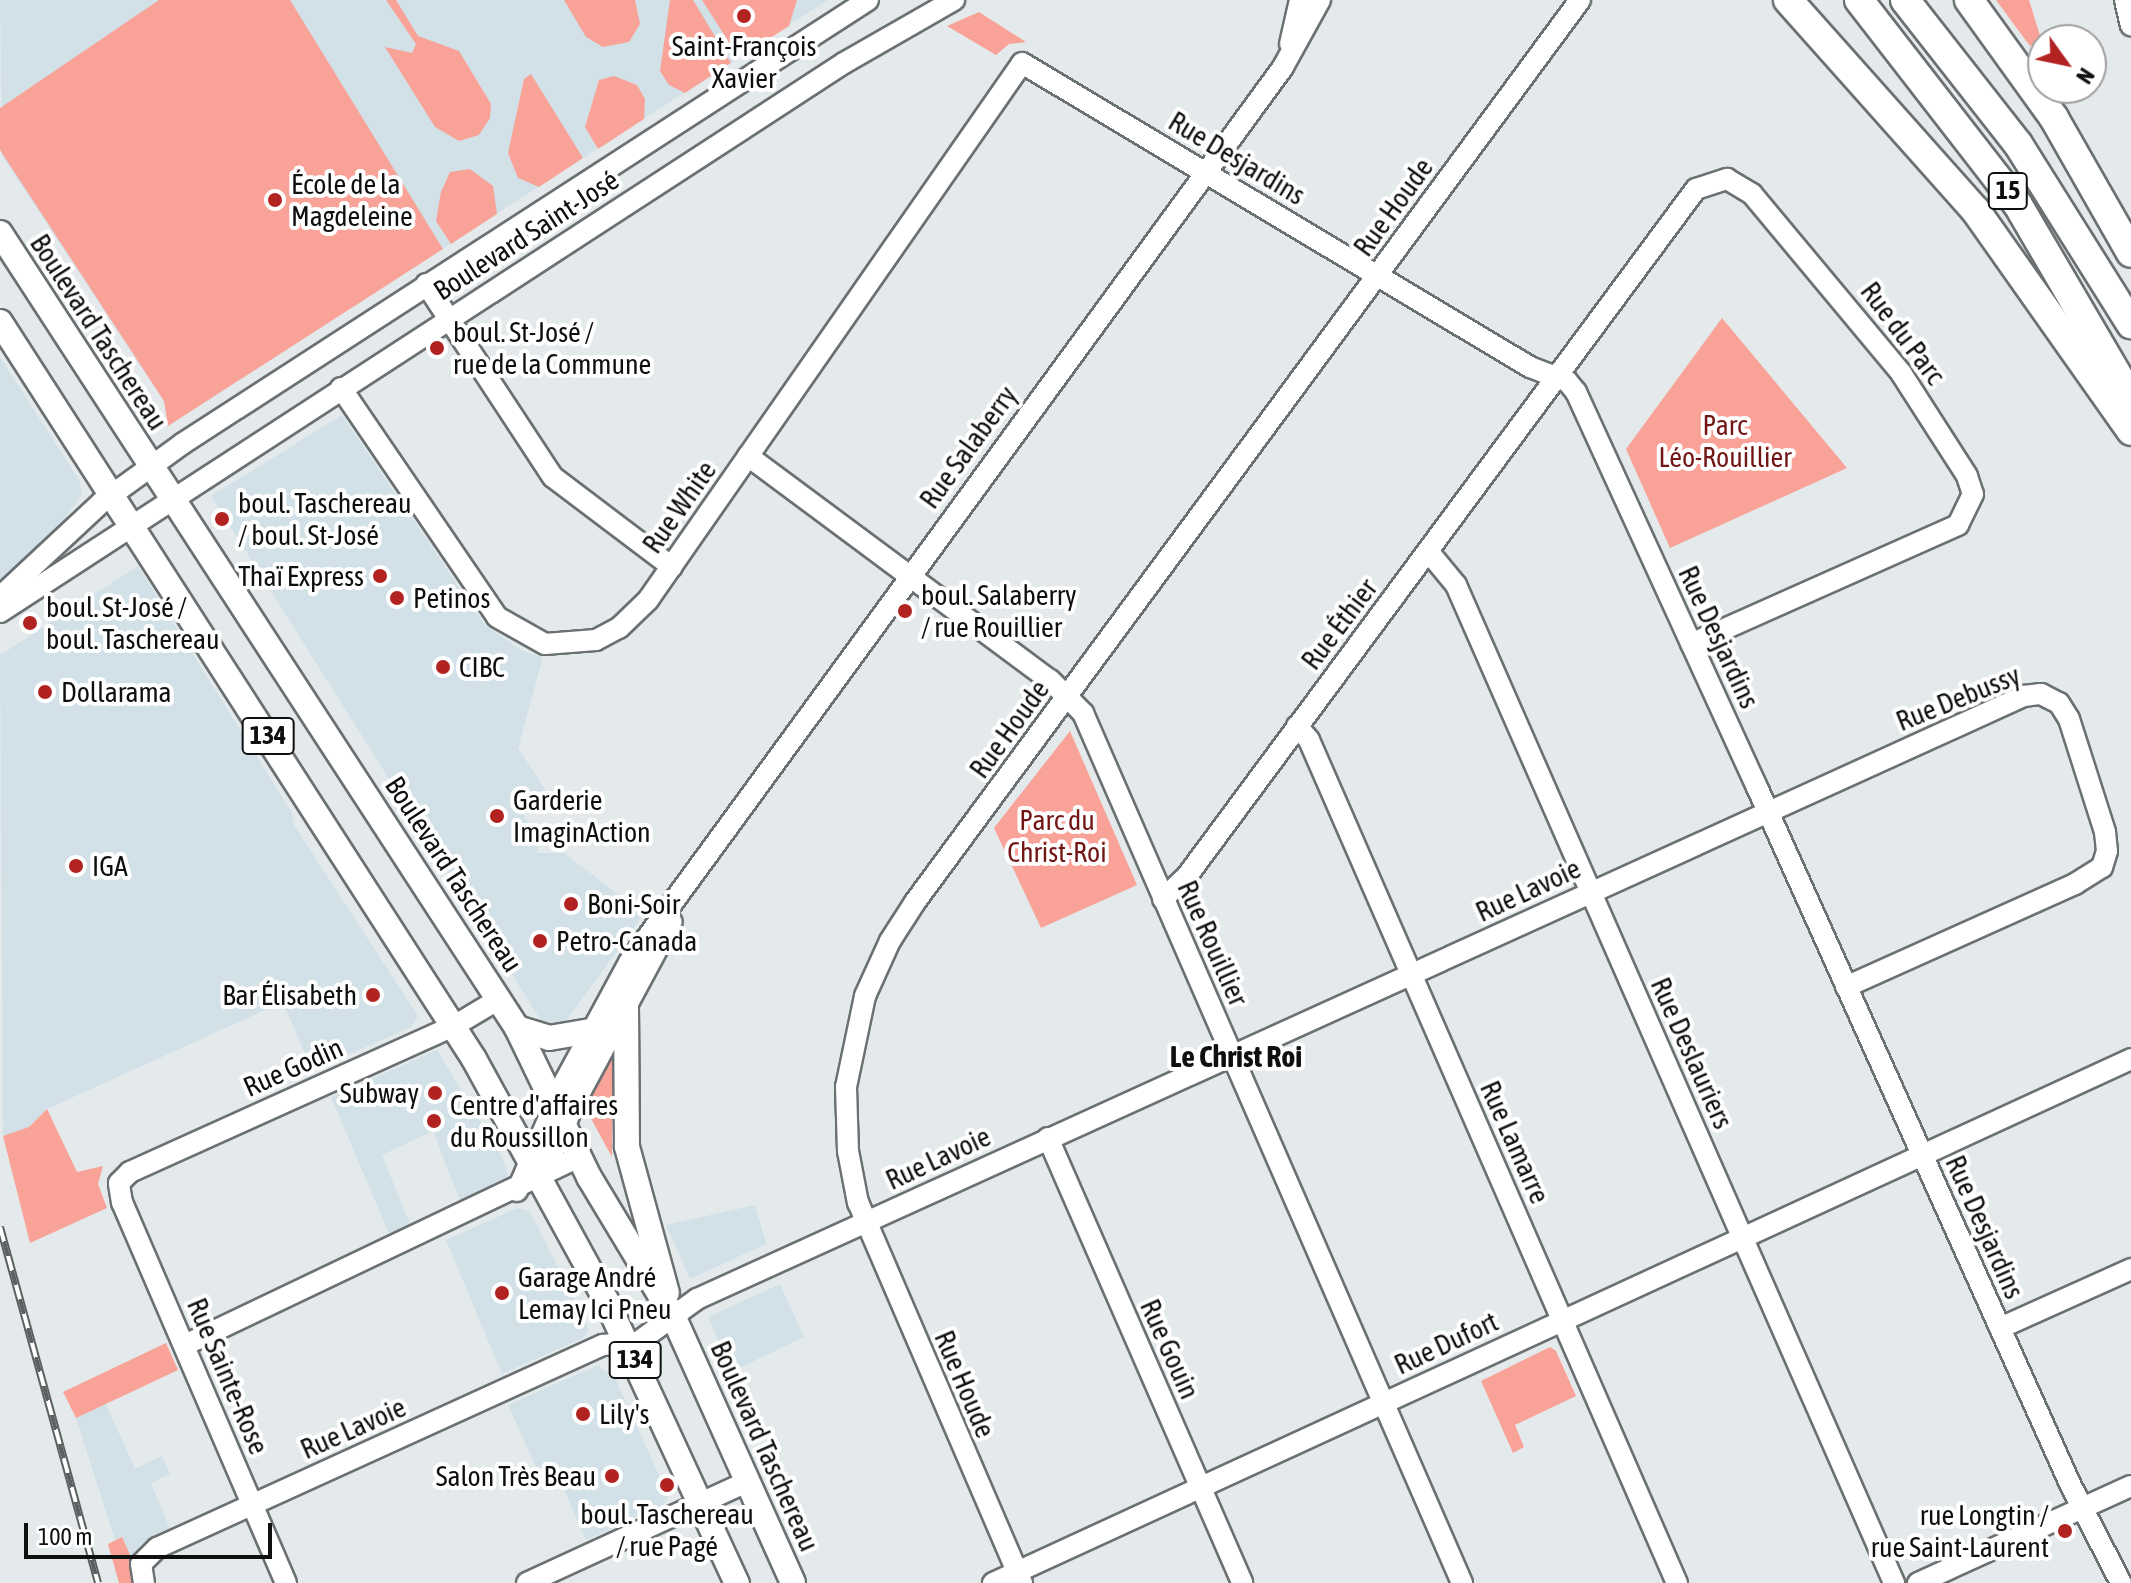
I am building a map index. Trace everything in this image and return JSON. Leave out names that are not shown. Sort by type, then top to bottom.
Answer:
[{"type":"highway","points":[[1788,0],[1976,211],[2131,431]]},
{"type":"highway","name":"15","points":[[1859,0],[2018,205],[2131,398]]},
{"type":"highway","name":"15","points":[[1905,0],[2026,155],[2131,324]]},
{"type":"highway","points":[[1969,0],[2054,118],[2131,253]]},
{"type":"main road","name":"Boulevard Taschereau","points":[[0,234],[517,1028],[579,1157],[674,1318],[793,1583]]},
{"type":"main road","name":"134","points":[[0,322],[454,1026],[536,1170],[627,1343],[737,1583]]},
{"type":"main road","points":[[626,1006],[630,1039],[624,1114],[628,1156],[674,1318]]},
{"type":"main road","points":[[517,1028],[549,1038],[591,1031]]},
{"type":"street","name":"Boulevard Saint-José","points":[[0,597],[111,494],[151,466],[426,284],[868,0]]},
{"type":"street","name":"Boulevard Saint-José","points":[[0,612],[173,496],[871,46],[954,0]]},
{"type":"street","name":"Rue Salaberry","points":[[1283,67],[1300,0]]},
{"type":"street","name":"Rue Salaberry","points":[[536,1170],[591,1031],[630,961],[704,865],[909,575],[1283,67],[1320,0]]},
{"type":"street","name":"Rue Houde","points":[[1019,1578],[866,1222],[850,1165],[845,1111],[848,1066],[869,985],[900,924],[1580,0]]},
{"type":"street","points":[[2125,0],[2131,25]]},
{"type":"street","name":"Rue Desjardins","points":[[1011,73],[1026,64],[1540,373],[1556,377],[1576,392],[2082,1508],[2121,1583]]},
{"type":"street","name":"Rue White","points":[[341,388],[481,600],[517,633],[557,646],[596,640],[630,619],[672,567],[1011,73]]},
{"type":"street","name":"Rue du Parc","points":[[1556,377],[1696,189],[1727,179],[1752,194],[1838,293],[1913,388],[1967,476],[1972,503],[1958,525],[1691,644]]},
{"type":"street","points":[[426,284],[562,487],[672,567]]},
{"type":"street","name":"Rue Éthier","points":[[1163,899],[1180,885],[1556,377]]},
{"type":"street","name":"Rue Rouillier","points":[[748,456],[1068,696],[1087,720],[1462,1583]]},
{"type":"street","name":"Rue Deslauriers","points":[[1428,551],[1456,585],[1894,1583]]},
{"type":"street","name":"Rue Debussy","points":[[1768,811],[2024,696],[2046,695],[2066,713],[2107,841],[2102,867],[2085,879],[1846,987]]},
{"type":"street","name":"Rue Lamarre","points":[[1297,726],[1309,740],[1677,1583]]},
{"type":"street","name":"Rue Lavoie","points":[[142,1573],[157,1548],[603,1345],[627,1343],[655,1333],[697,1299],[1768,811]]},
{"type":"street","name":"Rue Salaberry","points":[[559,1116],[626,1006],[704,865]]},
{"type":"street","name":"Rue Godin","points":[[119,1191],[120,1179],[134,1169],[454,1026],[499,999]]},
{"type":"street","name":"Rue Dufort","points":[[993,1583],[1019,1578],[1201,1488],[2131,1059]]},
{"type":"street","name":"Rue Gouin","points":[[1048,1138],[1242,1583]]},
{"type":"street","points":[[185,1345],[517,1191],[536,1170],[579,1157]]},
{"type":"street","name":"Rue Sainte-Rose","points":[[119,1191],[286,1583]]},
{"type":"street","points":[[2000,1328],[2131,1269]]},
{"type":"street","points":[[527,1583],[749,1481]]},
{"type":"street","points":[[1918,1583],[2131,1486]]},
{"type":"shaded area","name":"École de la Magdeleine","points":[[0,0],[828,0],[168,426],[164,401],[2,156]]},
{"type":"shaded area","points":[[0,357],[79,480],[82,495],[44,546],[0,581]]},
{"type":"shaded area","points":[[342,415],[485,625],[524,652],[543,657],[518,748],[553,801],[515,803],[539,838],[537,853],[564,853],[644,914],[563,1025],[546,1025],[540,1019],[211,496]]},
{"type":"shaded area","points":[[138,566],[292,813],[294,825],[418,1016],[411,1027],[312,1071],[283,1002],[47,1109],[29,1127],[3,1136],[0,655]]},
{"type":"shaded area","points":[[437,1050],[503,1159],[508,1176],[460,1201],[433,1131],[382,1155],[410,1224],[389,1234],[331,1097]]},
{"type":"shaded area","points":[[755,1205],[766,1244],[690,1279],[666,1225]]},
{"type":"shaded area","points":[[517,1208],[530,1211],[589,1330],[583,1338],[502,1374],[446,1240]]},
{"type":"shaded area","points":[[780,1284],[804,1337],[731,1372],[708,1317]]},
{"type":"shaded area","points":[[598,1365],[615,1378],[669,1497],[662,1505],[586,1540],[553,1465],[538,1471],[508,1405]]},
{"type":"shaded area","points":[[106,1404],[135,1469],[162,1456],[170,1474],[151,1483],[170,1529],[142,1543],[132,1559],[122,1537],[115,1540],[76,1418]]},
{"type":"green space","points":[[159,0],[290,0],[443,249],[168,426],[164,401],[0,150],[0,108]]},
{"type":"green space","points":[[386,0],[396,0],[418,36],[459,51],[491,104],[490,118],[479,135],[459,141],[435,127],[385,47],[412,53],[416,44]]},
{"type":"green space","points":[[564,0],[635,0],[640,24],[629,42],[603,47],[586,37]]},
{"type":"green space","points":[[670,0],[693,0],[731,63],[685,93],[669,85],[660,71]]},
{"type":"green space","name":"Saint-François Xavier","points":[[702,0],[797,0],[789,26],[739,58]]},
{"type":"green space","points":[[1996,0],[2029,0],[2036,24],[2027,24],[2027,42]]},
{"type":"green space","points":[[979,12],[1026,42],[1009,44],[996,55],[947,26]]},
{"type":"green space","points":[[531,74],[583,158],[539,187],[518,178],[508,153],[524,79]]},
{"type":"green space","points":[[614,76],[637,85],[645,99],[644,119],[598,149],[585,127],[599,80]]},
{"type":"green space","points":[[470,169],[493,186],[497,214],[451,244],[436,221],[441,192],[450,172]]},
{"type":"green space","name":"Parc Léo-Rouillier","points":[[1722,318],[1847,468],[1670,548],[1626,449]]},
{"type":"green space","name":"Parc du Christ-Roi","points":[[1070,731],[1137,885],[1041,928],[994,828]]},
{"type":"green space","points":[[616,1041],[612,1100],[612,1157],[584,1106]]},
{"type":"green space","points":[[47,1109],[77,1172],[103,1166],[98,1184],[107,1208],[30,1243],[3,1136],[29,1127]]},
{"type":"green space","points":[[166,1343],[178,1370],[76,1418],[63,1392]]},
{"type":"green space","points":[[1550,1347],[1556,1351],[1576,1396],[1515,1425],[1524,1447],[1513,1453],[1481,1381]]},
{"type":"green space","points":[[122,1537],[132,1559],[132,1583],[119,1583],[108,1544]]},
{"type":"railway","points":[[0,1227],[98,1583]]},
{"type":"place","name":"Saint-François Xavier","points":[[744,16]]},
{"type":"place","name":"École de la Magdeleine","points":[[275,200]]},
{"type":"place","name":"boul. St-José / rue de la Commune","points":[[437,348]]},
{"type":"place","name":"boul. Taschereau / boul. St-José","points":[[222,519]]},
{"type":"place","name":"Thaï Express","points":[[380,576]]},
{"type":"place","name":"Petinos","points":[[397,598]]},
{"type":"place","name":"boul. Salaberry / rue Rouillier","points":[[905,611]]},
{"type":"place","name":"boul. St-José / boul. Taschereau","points":[[30,623]]},
{"type":"place","name":"CIBC","points":[[443,667]]},
{"type":"place","name":"Dollarama","points":[[45,692]]},
{"type":"place","name":"Garderie ImaginAction","points":[[497,816]]},
{"type":"place","name":"IGA","points":[[76,866]]},
{"type":"place","name":"Boni-Soir","points":[[571,904]]},
{"type":"place","name":"Petro-Canada","points":[[540,941]]},
{"type":"place","name":"Bar Élisabeth","points":[[373,995]]},
{"type":"place","name":"Subway","points":[[435,1093]]},
{"type":"place","name":"Centre d'affaires du Roussillon","points":[[434,1121]]},
{"type":"place","name":"Garage André Lemay Ici Pneu","points":[[502,1293]]},
{"type":"place","name":"Lily's","points":[[583,1414]]},
{"type":"place","name":"Salon Très Beau","points":[[612,1476]]},
{"type":"place","name":"boul. Taschereau / rue Pagé","points":[[667,1485]]},
{"type":"place","name":"rue Longtin / rue Saint-Laurent","points":[[2065,1531]]},
{"type":"district","name":"Le Christ Roi","points":[[1236,1056]]}]
